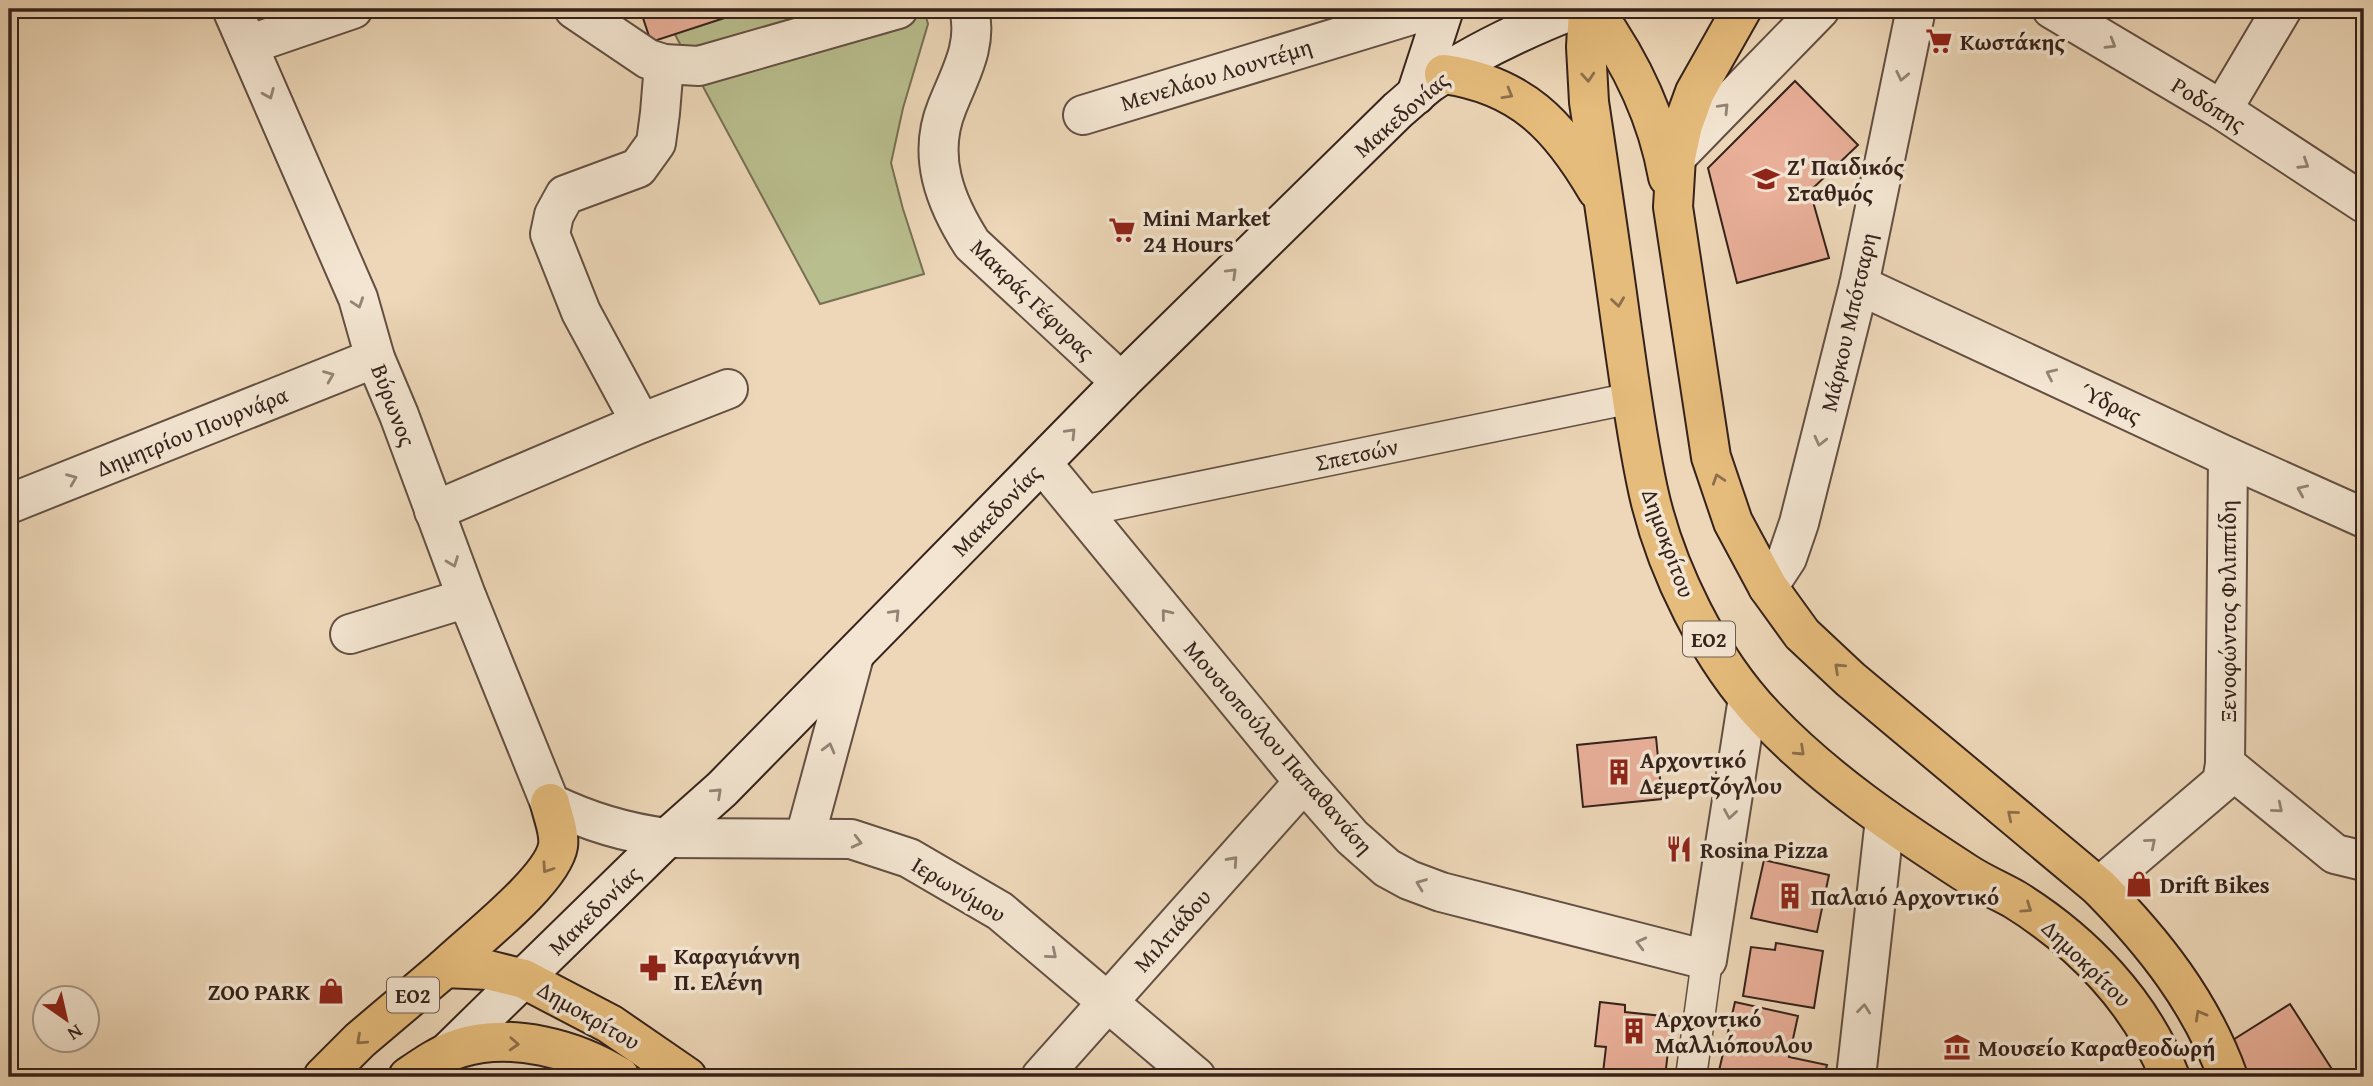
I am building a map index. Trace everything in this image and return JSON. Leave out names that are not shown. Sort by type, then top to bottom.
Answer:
[{"type":"main road","points":[[1591,9],[1625,58],[1661,141],[1711,457],[1733,522],[1768,587],[1802,634],[1850,679],[2099,887],[2130,919],[2182,983],[2201,1016],[2228,1077]]},
{"type":"main road","name":"Δημοκρίτου","points":[[1591,9],[1586,47],[1589,102],[1648,491],[1667,551],[1701,626],[1748,698],[1765,718],[1824,773],[1885,819],[2062,933],[2116,986],[2141,1018],[2159,1048],[2170,1077]]},
{"type":"main road","points":[[1673,206],[1676,158],[1683,125],[1695,92],[1742,9]]},
{"type":"main road","points":[[1430,85],[1471,78],[1496,86],[1519,100],[1542,118],[1566,143],[1582,164],[1604,204]]},
{"type":"main road","points":[[445,968],[529,891],[552,860],[558,847],[558,835],[550,803]]},
{"type":"main road","name":"ΕΟ2","points":[[323,1077],[360,1040],[445,968],[488,970],[524,979]]},
{"type":"main road","name":"Δημοκρίτου","points":[[524,979],[610,1024],[687,1077]]},
{"type":"main road","name":"Δημοκρίτου","points":[[408,1077],[447,1053],[479,1044],[520,1043],[568,1053],[620,1077]]},
{"type":"street","name":"Βύρωνος","points":[[232,9],[358,298],[375,358],[467,598],[550,803]]},
{"type":"street","points":[[248,45],[353,9]]},
{"type":"street","points":[[574,9],[648,58],[664,64],[699,66],[898,9]]},
{"type":"street","name":"Μακράς Γέφυρας","points":[[969,9],[972,27],[969,53],[941,125],[938,167],[944,193],[955,218],[972,244],[1121,383]]},
{"type":"street","name":"Μενελάου Λουντέμη","points":[[1083,115],[1431,9]]},
{"type":"street","points":[[1430,85],[1444,9]]},
{"type":"street","name":"Μακεδονίας","points":[[447,1053],[667,838],[722,789],[1121,383],[1430,85],[1504,38],[1575,9]]},
{"type":"street","points":[[1676,158],[1820,9]]},
{"type":"street","name":"Μάρκου Μπότσαρη","points":[[1768,587],[1787,558],[1799,523],[1859,285],[1916,9]]},
{"type":"street","name":"Ροδόπης","points":[[2052,9],[2221,110],[2364,204]]},
{"type":"street","points":[[2221,110],[2282,9]]},
{"type":"street","points":[[641,423],[581,312],[550,234],[554,215],[565,195],[638,168],[656,143],[664,64]]},
{"type":"street","name":"Ύδρας","points":[[1859,285],[2364,518]]},
{"type":"street","name":"Δημητρίου Πουρνάρα","points":[[9,504],[375,358]]},
{"type":"street","points":[[434,511],[728,389]]},
{"type":"street","name":"Σπετσών","points":[[1082,511],[1632,398]]},
{"type":"street","name":"Ξενοφώντος Φιλιππίδη","points":[[2099,887],[2222,782],[2225,764],[2228,457]]},
{"type":"street","name":"Μουσιοπούλου Παπαθανάση","points":[[1042,463],[1304,782],[1370,855],[1387,868],[1441,892],[1707,960]]},
{"type":"street","points":[[350,634],[467,598]]},
{"type":"street","points":[[805,837],[854,656]]},
{"type":"street","points":[[1690,1077],[1748,698]]},
{"type":"street","points":[[2225,764],[2335,854],[2364,861]]},
{"type":"street","name":"Μιλτιάδου","points":[[1041,1077],[1304,782]]},
{"type":"street","name":"Ιερωνύμου","points":[[550,803],[594,822],[642,835],[667,838],[851,839],[909,858],[1000,911],[1196,1077]]},
{"type":"street","points":[[1856,1077],[1885,819]]},
{"type":"green space","points":[[739,9],[924,9],[928,24],[903,108],[891,163],[924,274],[820,304],[672,29]]},
{"type":"building","points":[[640,9],[752,9],[651,42]]},
{"type":"building","name":"Ζ' Παιδικός Σταθμός","points":[[1795,81],[1858,145],[1810,191],[1829,258],[1737,283],[1708,168]]},
{"type":"building","name":"Αρχοντικό Δεμερτζόγλου","points":[[1656,737],[1662,799],[1583,807],[1577,745]]},
{"type":"building","name":"Παλαιό Αρχοντικό","points":[[1764,860],[1829,875],[1817,932],[1751,918]]},
{"type":"building","points":[[1776,943],[1823,951],[1814,1008],[1743,996],[1751,947],[1775,950]]},
{"type":"building","name":"Αρχοντικό Μαλλιόπουλου","points":[[1600,1002],[1625,1005],[1625,1012],[1672,1017],[1665,1077],[1603,1073],[1606,1047],[1595,1046]]},
{"type":"building","points":[[1735,1002],[1798,1016],[1789,1057],[1827,1065],[1824,1077],[1718,1075]]},
{"type":"building","points":[[2290,1004],[2337,1077],[2250,1077],[2228,1043]]},
{"type":"place","name":"Κωστάκης","points":[[1939,41]]},
{"type":"place","name":"Ζ' Παιδικός Σταθμός","points":[[1766,179]]},
{"type":"place","name":"Mini Market 24 Hours","points":[[1122,230]]},
{"type":"place","name":"Αρχοντικό Δεμερτζόγλου","points":[[1619,772]]},
{"type":"place","name":"Rosina Pizza","points":[[1679,849]]},
{"type":"place","name":"Drift Bikes","points":[[2139,884]]},
{"type":"place","name":"Παλαιό Αρχοντικό","points":[[1790,896]]},
{"type":"place","name":"Καραγιάννη Π. Ελένη","points":[[653,968]]},
{"type":"place","name":"ZOO PARK","points":[[331,991]]},
{"type":"place","name":"Αρχοντικό Μαλλιόπουλου","points":[[1634,1031]]},
{"type":"place","name":"Μουσείο Καραθεοδωρή","points":[[1957,1047]]}]
